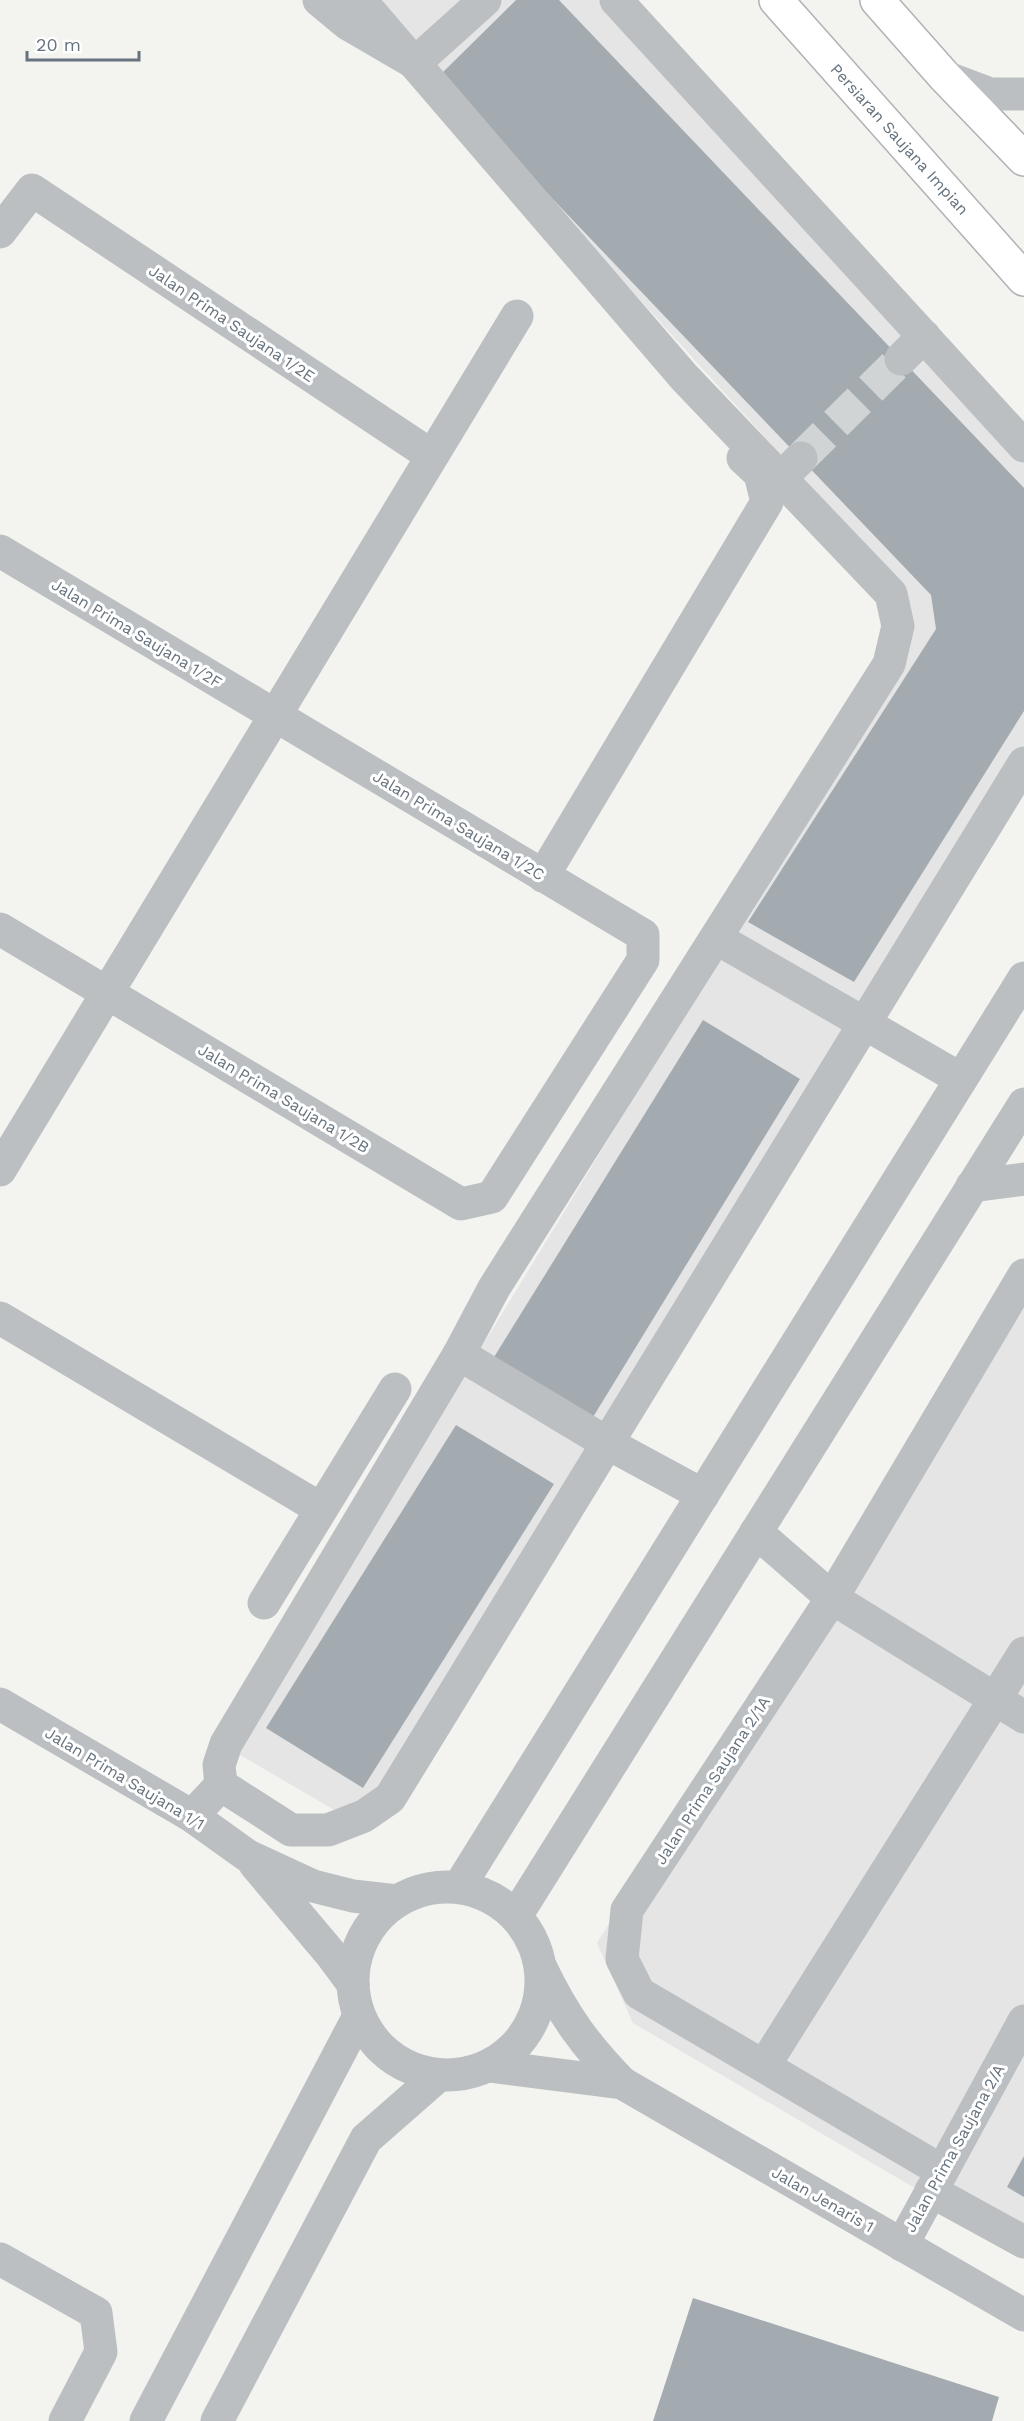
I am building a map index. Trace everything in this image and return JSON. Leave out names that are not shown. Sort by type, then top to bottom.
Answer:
[{"type":"highway","name":"Persiaran Saujana Impian","points":[[776,0],[1024,279]]},
{"type":"highway","points":[[877,0],[945,77],[1024,159]]},
{"type":"street","points":[[319,0],[348,24],[415,63]]},
{"type":"street","points":[[192,1816],[221,1785],[219,1765],[226,1744],[459,1354],[494,1288],[889,664],[898,626],[891,594],[791,468],[684,377],[360,0]]},
{"type":"street","points":[[415,63],[485,0]]},
{"type":"street","points":[[616,0],[912,347],[1024,446]]},
{"type":"street","points":[[945,77],[990,93],[1024,94]]},
{"type":"street","name":"Jalan Prima Saujana 1/2E","points":[[0,232],[32,190],[432,456]]},
{"type":"street","points":[[0,1170],[517,316]]},
{"type":"street","points":[[543,876],[767,502],[760,474],[685,399]]},
{"type":"street","name":"Jalan Prima Saujana 1/2F","points":[[0,551],[274,715]]},
{"type":"street","name":"Jalan Prima Saujana 1/2C","points":[[274,715],[643,935],[643,960],[492,1197],[461,1204]]},
{"type":"street","points":[[221,1785],[291,1830],[328,1830],[364,1816],[390,1798],[1024,763]]},
{"type":"street","name":"Jalan Prima Saujana 1/2B","points":[[0,929],[461,1204]]},
{"type":"street","points":[[716,938],[961,1079]]},
{"type":"street","points":[[459,1887],[1024,978]]},
{"type":"street","points":[[516,1916],[1024,1104]]},
{"type":"street","points":[[972,1186],[1024,1179]]},
{"type":"street","name":"Jalan Prima Saujana 2/1A","points":[[1024,1275],[832,1598],[627,1910],[622,1959],[639,1993],[764,2067],[1024,2242]]},
{"type":"street","points":[[0,1318],[321,1509]]},
{"type":"street","points":[[459,1354],[607,1443],[703,1495]]},
{"type":"street","points":[[264,1603],[395,1389]]},
{"type":"street","points":[[756,1532],[832,1598],[1024,1717]]},
{"type":"street","points":[[764,2067],[1024,1653]]},
{"type":"street","name":"Jalan Prima Saujana 1/1","points":[[0,1704],[192,1816],[248,1856]]},
{"type":"street","points":[[248,1856],[313,1886],[353,1896],[397,1901]]},
{"type":"street","points":[[248,1856],[330,1953],[352,1984]]},
{"type":"street","points":[[541,1968],[542,1992],[536,2014],[525,2035],[508,2053],[489,2066],[464,2074],[438,2075],[413,2069],[390,2056],[371,2038],[358,2016],[352,1984],[357,1952],[372,1923],[397,1901],[427,1889],[459,1887],[491,1897],[516,1916],[535,1945],[541,1968],[558,2003],[589,2049],[622,2083]]},
{"type":"street","points":[[146,2421],[358,2016]]},
{"type":"street","name":"Jalan Prima Saujana 2/A","points":[[902,2244],[1024,2021]]},
{"type":"street","points":[[489,2066],[622,2083]]},
{"type":"street","points":[[217,2421],[366,2139],[438,2075]]},
{"type":"street","name":"Jalan Jenaris 1","points":[[622,2083],[1024,2315]]},
{"type":"street","points":[[0,2259],[96,2313],[100,2352],[64,2421]]},
{"type":"shaded area","points":[[367,0],[605,0],[1024,463],[1024,746],[385,1791],[343,1815],[235,1752],[910,644],[904,590]]},
{"type":"shaded area","points":[[1024,1261],[1024,2252],[633,2023],[597,1943]]},
{"type":"building","points":[[516,0],[559,0],[1024,488],[1024,711],[854,982],[748,922],[936,629],[931,595],[437,78]]},
{"type":"building","points":[[703,1020],[800,1079],[590,1422],[491,1362]]},
{"type":"building","points":[[456,1425],[554,1484],[363,1788],[266,1728]]},
{"type":"building","points":[[1024,2156],[1024,2197],[1007,2187]]},
{"type":"building","points":[[693,2298],[999,2397],[992,2421],[653,2421]]},
{"type":"tunnel","points":[[801,458],[901,359]]}]
